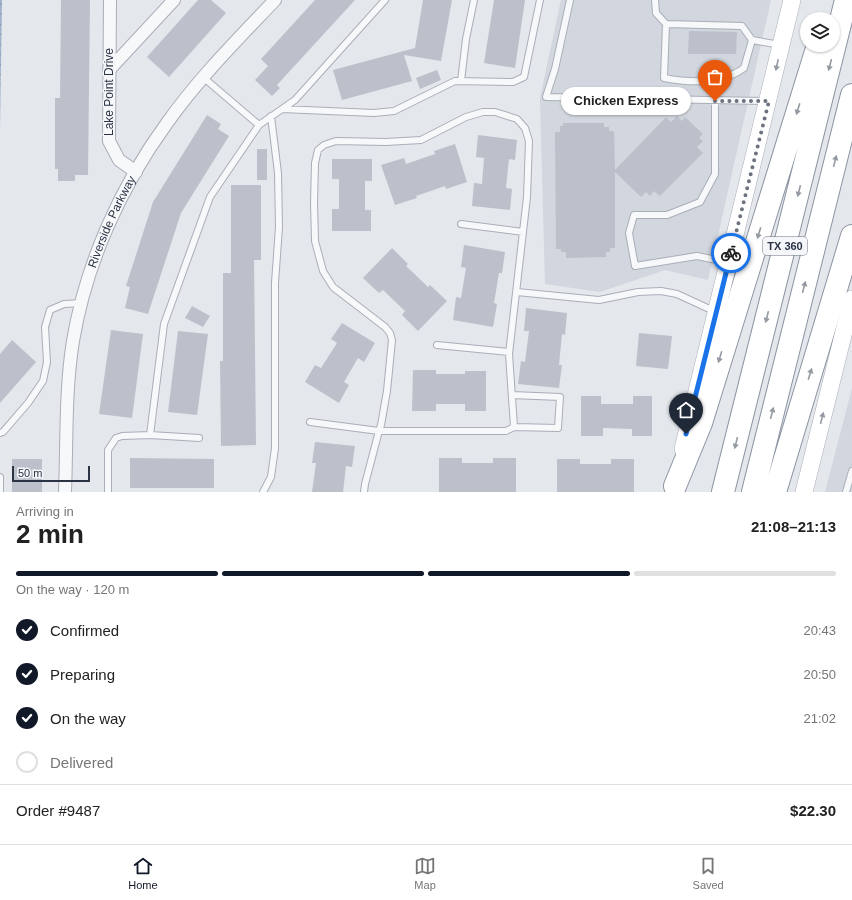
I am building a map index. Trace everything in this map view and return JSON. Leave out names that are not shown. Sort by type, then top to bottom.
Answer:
[{"type":"highway","points":[[828,12],[832,0]]},
{"type":"highway","name":"TX 360","points":[[723,492],[846,0]]},
{"type":"highway","points":[[675,489],[701,423],[816,52]]},
{"type":"highway","name":"TX 360","points":[[753,492],[852,95]]},
{"type":"highway","points":[[774,492],[852,236]]},
{"type":"main road","points":[[675,489],[689,421],[769,101],[792,0]]},
{"type":"main road","points":[[806,491],[852,302]]},
{"type":"street","name":"Lake Point Drive","points":[[110,0],[109,141],[119,160],[136,172]]},
{"type":"street","points":[[109,70],[174,0]]},
{"type":"street","name":"Riverside Parkway","points":[[65,492],[68,395],[73,341],[86,285],[111,217],[136,172],[167,122],[204,78],[275,0]]},
{"type":"lane","points":[[150,435],[164,324],[210,197],[259,125],[295,100],[385,0]]},
{"type":"lane","points":[[461,81],[466,39],[474,0]]},
{"type":"lane","points":[[282,109],[374,113],[394,111],[455,81],[513,82],[524,77],[540,0]]},
{"type":"lane","points":[[570,0],[556,70],[546,97],[769,101]]},
{"type":"lane","points":[[655,0],[656,13],[666,24],[664,78],[717,81],[737,73],[744,68],[752,40]]},
{"type":"lane","points":[[666,24],[742,26],[752,40],[781,45]]},
{"type":"lane","points":[[204,78],[259,125]]},
{"type":"lane","points":[[715,101],[715,174],[700,202],[667,215],[634,215],[629,233],[635,266],[696,256],[728,262]]},
{"type":"lane","points":[[364,492],[379,431],[388,377],[392,340],[390,333],[385,327],[333,287],[323,271],[315,241],[314,203],[315,163],[318,150],[324,144],[336,140],[386,142],[421,140],[466,118],[483,112],[495,112],[512,117],[526,128],[529,141],[523,232],[509,352],[514,427]]},
{"type":"lane","points":[[263,492],[271,477],[275,448],[275,283],[279,227],[278,173],[271,116]]},
{"type":"lane","points":[[461,224],[523,232]]},
{"type":"lane","points":[[517,292],[599,300],[638,292],[661,291],[677,294],[716,312]]},
{"type":"lane","points":[[0,433],[3,432],[28,403],[43,380],[47,362],[44,327],[50,310],[64,304],[82,303]]},
{"type":"lane","points":[[437,345],[509,352]]},
{"type":"lane","points":[[310,422],[379,431],[506,431],[514,427],[558,428],[560,397],[512,395]]},
{"type":"lane","points":[[108,492],[108,450],[116,438],[122,436],[150,435],[199,438]]},
{"type":"lane","points":[[846,492],[852,472]]},
{"type":"lane","points":[[0,477],[0,492]]},
{"type":"shaded area","points":[[561,0],[771,0],[708,280],[665,270],[600,292],[545,284],[540,98]]},
{"type":"shaded area","points":[[852,388],[852,492],[825,492]]},
{"type":"water","points":[[0,0],[2,0],[0,130]]},
{"type":"building","points":[[61,0],[90,0],[88,175],[75,175],[75,181],[58,181],[58,169],[55,169],[55,98],[60,98]]},
{"type":"building","points":[[198,0],[211,0],[226,13],[169,77],[147,57]]},
{"type":"building","points":[[315,0],[355,0],[277,85],[280,88],[272,96],[255,80],[268,66],[261,59]]},
{"type":"building","points":[[423,0],[452,0],[441,61],[404,55],[412,81],[342,100],[333,70],[415,48]]},
{"type":"building","points":[[494,0],[525,0],[515,68],[484,63]]},
{"type":"building","points":[[689,31],[737,32],[736,54],[688,54]]},
{"type":"building","points":[[437,70],[441,80],[420,89],[416,78]]},
{"type":"building","points":[[207,115],[221,124],[218,129],[229,136],[181,213],[148,314],[125,308],[130,287],[126,286],[153,202]]},
{"type":"building","points":[[677,116],[682,121],[685,117],[703,134],[699,138],[703,141],[697,147],[703,153],[660,196],[654,191],[650,196],[646,192],[641,197],[615,172],[615,248],[610,248],[610,252],[606,252],[606,257],[566,258],[566,252],[561,252],[561,249],[556,249],[555,132],[560,132],[560,126],[563,126],[563,123],[604,123],[604,127],[609,127],[609,131],[614,131],[615,170],[666,117],[671,122]]},
{"type":"building","points":[[478,135],[517,140],[515,160],[509,159],[506,188],[512,189],[510,210],[472,206],[474,183],[482,184],[484,158],[476,157]]},
{"type":"building","points":[[455,144],[467,182],[446,189],[445,186],[416,196],[417,198],[395,205],[381,165],[404,158],[406,164],[435,154],[434,151]]},
{"type":"building","points":[[257,149],[267,149],[267,180],[257,180]]},
{"type":"building","points":[[332,159],[372,159],[372,181],[365,181],[365,210],[371,210],[371,231],[332,231],[332,209],[339,209],[339,179],[332,179]]},
{"type":"building","points":[[231,185],[261,185],[261,260],[254,260],[256,445],[221,446],[220,361],[223,361],[223,273],[231,273]]},
{"type":"building","points":[[464,245],[505,252],[502,273],[499,273],[494,303],[497,304],[493,327],[453,320],[456,297],[461,298],[466,268],[461,267]]},
{"type":"building","points":[[392,248],[408,264],[406,266],[428,287],[430,285],[447,301],[418,331],[402,315],[405,311],[383,290],[379,293],[363,278]]},
{"type":"building","points":[[192,306],[210,316],[203,327],[185,318]]},
{"type":"building","points":[[526,308],[567,313],[565,335],[562,334],[559,365],[562,365],[559,388],[518,384],[521,361],[525,362],[529,331],[524,331]]},
{"type":"building","points":[[342,323],[375,343],[364,362],[358,358],[344,382],[349,385],[339,403],[305,382],[315,365],[321,368],[337,343],[331,339]]},
{"type":"building","points":[[111,330],[143,334],[132,418],[99,414]]},
{"type":"building","points":[[178,331],[208,334],[197,415],[168,412]]},
{"type":"building","points":[[639,333],[672,336],[668,369],[636,366]]},
{"type":"building","points":[[12,340],[36,362],[0,403],[0,354]]},
{"type":"building","points":[[413,370],[436,370],[436,374],[465,374],[465,371],[486,371],[486,411],[465,411],[465,404],[436,404],[436,411],[412,411]]},
{"type":"building","points":[[581,396],[601,396],[601,404],[633,404],[633,396],[652,396],[652,436],[632,436],[632,429],[603,428],[603,436],[581,436]]},
{"type":"building","points":[[315,442],[355,446],[352,467],[346,466],[343,492],[312,492],[316,463],[312,463]]},
{"type":"building","points":[[130,458],[214,459],[214,488],[130,488]]},
{"type":"building","points":[[439,458],[462,458],[462,463],[493,463],[493,458],[516,458],[516,492],[439,492]]},
{"type":"building","points":[[12,459],[42,459],[42,492],[12,492]]},
{"type":"building","points":[[557,459],[580,459],[580,464],[611,464],[611,459],[634,459],[634,492],[557,492]]},
{"type":"way so far","points":[[715,101],[769,101],[731,253]]},
{"type":"place","name":"Chicken Express","points":[[715,101]]},
{"type":"route","points":[[686,434],[731,253]]}]
